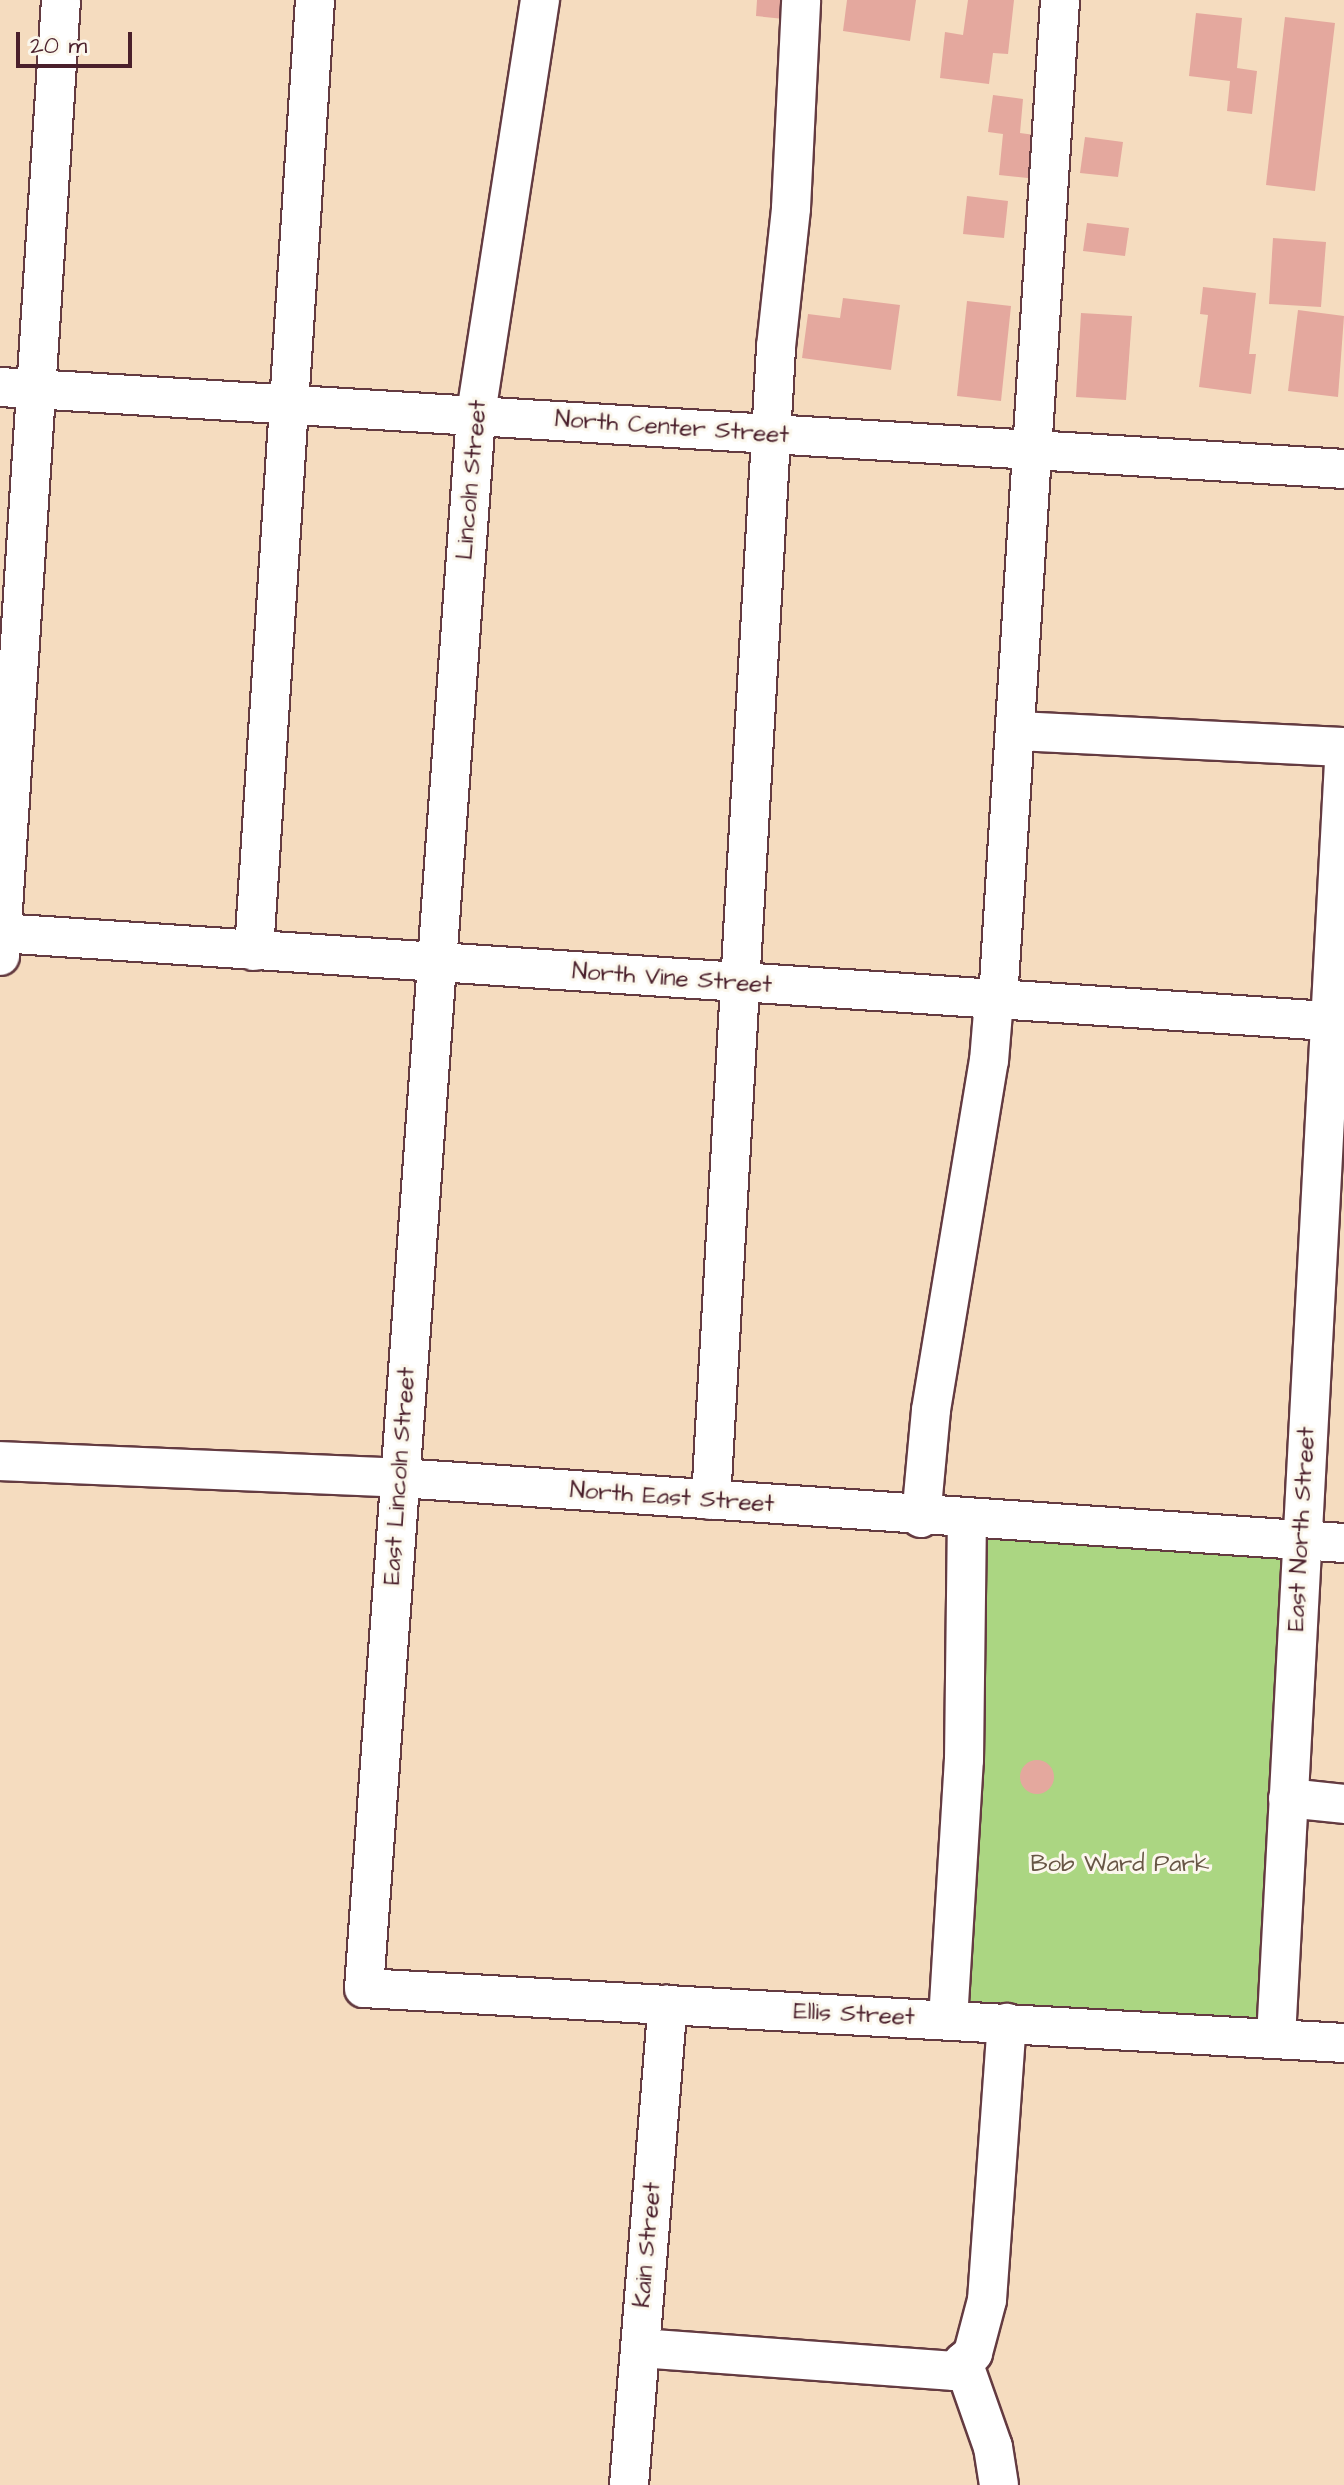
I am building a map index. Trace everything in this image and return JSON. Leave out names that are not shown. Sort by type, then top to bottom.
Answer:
[{"type":"street","points":[[1,941],[17,388],[61,0]]},
{"type":"street","points":[[254,951],[315,0]]},
{"type":"street","name":"Lincoln Street","points":[[437,963],[476,415],[540,0]]},
{"type":"street","points":[[711,1500],[738,983],[801,0]]},
{"type":"street","points":[[921,1518],[931,1410],[989,1061],[996,1000],[1016,731],[1060,0]]},
{"type":"street","name":"North Center Street","points":[[17,388],[1344,469]]},
{"type":"street","points":[[1016,731],[1344,747]]},
{"type":"street","name":"East North Street","points":[[1276,2038],[1302,1541],[1336,1022],[1344,763]]},
{"type":"street","name":"North Vine Street","points":[[1,941],[254,951],[1336,1022]]},
{"type":"street","name":"East Lincoln Street","points":[[364,1988],[437,963]]},
{"type":"street","name":"North East Street","points":[[0,1461],[400,1478],[921,1518],[1344,1543]]},
{"type":"street","points":[[948,2020],[964,1760],[967,1520]]},
{"type":"street","points":[[1288,1798],[1344,1804]]},
{"type":"street","name":"Ellis Street","points":[[364,1988],[1344,2043]]},
{"type":"street","name":"Kain Street","points":[[629,2485],[668,2005]]},
{"type":"street","points":[[640,2348],[954,2371],[973,2353],[987,2300],[1007,2023]]},
{"type":"street","points":[[963,2362],[993,2447],[999,2485]]},
{"type":"green space","name":"Bob Ward Park","points":[[985,1530],[1287,1554],[1266,2037],[957,2022]]},
{"type":"building","points":[[757,0],[786,0],[784,19],[756,16]]},
{"type":"building","points":[[847,0],[916,0],[910,41],[843,31]]},
{"type":"building","points":[[968,0],[1014,0],[1008,54],[993,53],[989,84],[940,78],[945,32],[963,35]]},
{"type":"building","points":[[1196,13],[1242,18],[1237,68],[1257,71],[1252,114],[1227,111],[1230,81],[1189,76]]},
{"type":"building","points":[[1285,17],[1335,23],[1315,191],[1266,185]]},
{"type":"building","points":[[993,95],[1023,99],[1020,133],[1042,136],[1037,179],[999,175],[1003,134],[988,132]]},
{"type":"building","points":[[1085,137],[1123,142],[1118,177],[1080,173]]},
{"type":"building","points":[[967,196],[1008,201],[1004,238],[963,234]]},
{"type":"building","points":[[1087,223],[1129,228],[1125,256],[1083,251]]},
{"type":"building","points":[[1273,238],[1326,242],[1321,307],[1269,304]]},
{"type":"building","points":[[1203,287],[1256,293],[1249,354],[1256,354],[1251,394],[1199,387],[1208,315],[1200,314]]},
{"type":"building","points":[[843,298],[900,305],[891,370],[802,358],[808,314],[840,318]]},
{"type":"building","points":[[967,301],[1011,306],[1001,401],[957,396]]},
{"type":"building","points":[[1298,310],[1344,316],[1338,397],[1288,391]]},
{"type":"building","points":[[1081,313],[1132,316],[1126,400],[1076,397]]},
{"type":"building","points":[[1037,1760],[1049,1765],[1054,1777],[1049,1789],[1037,1794],[1025,1789],[1020,1777],[1025,1765]]}]
